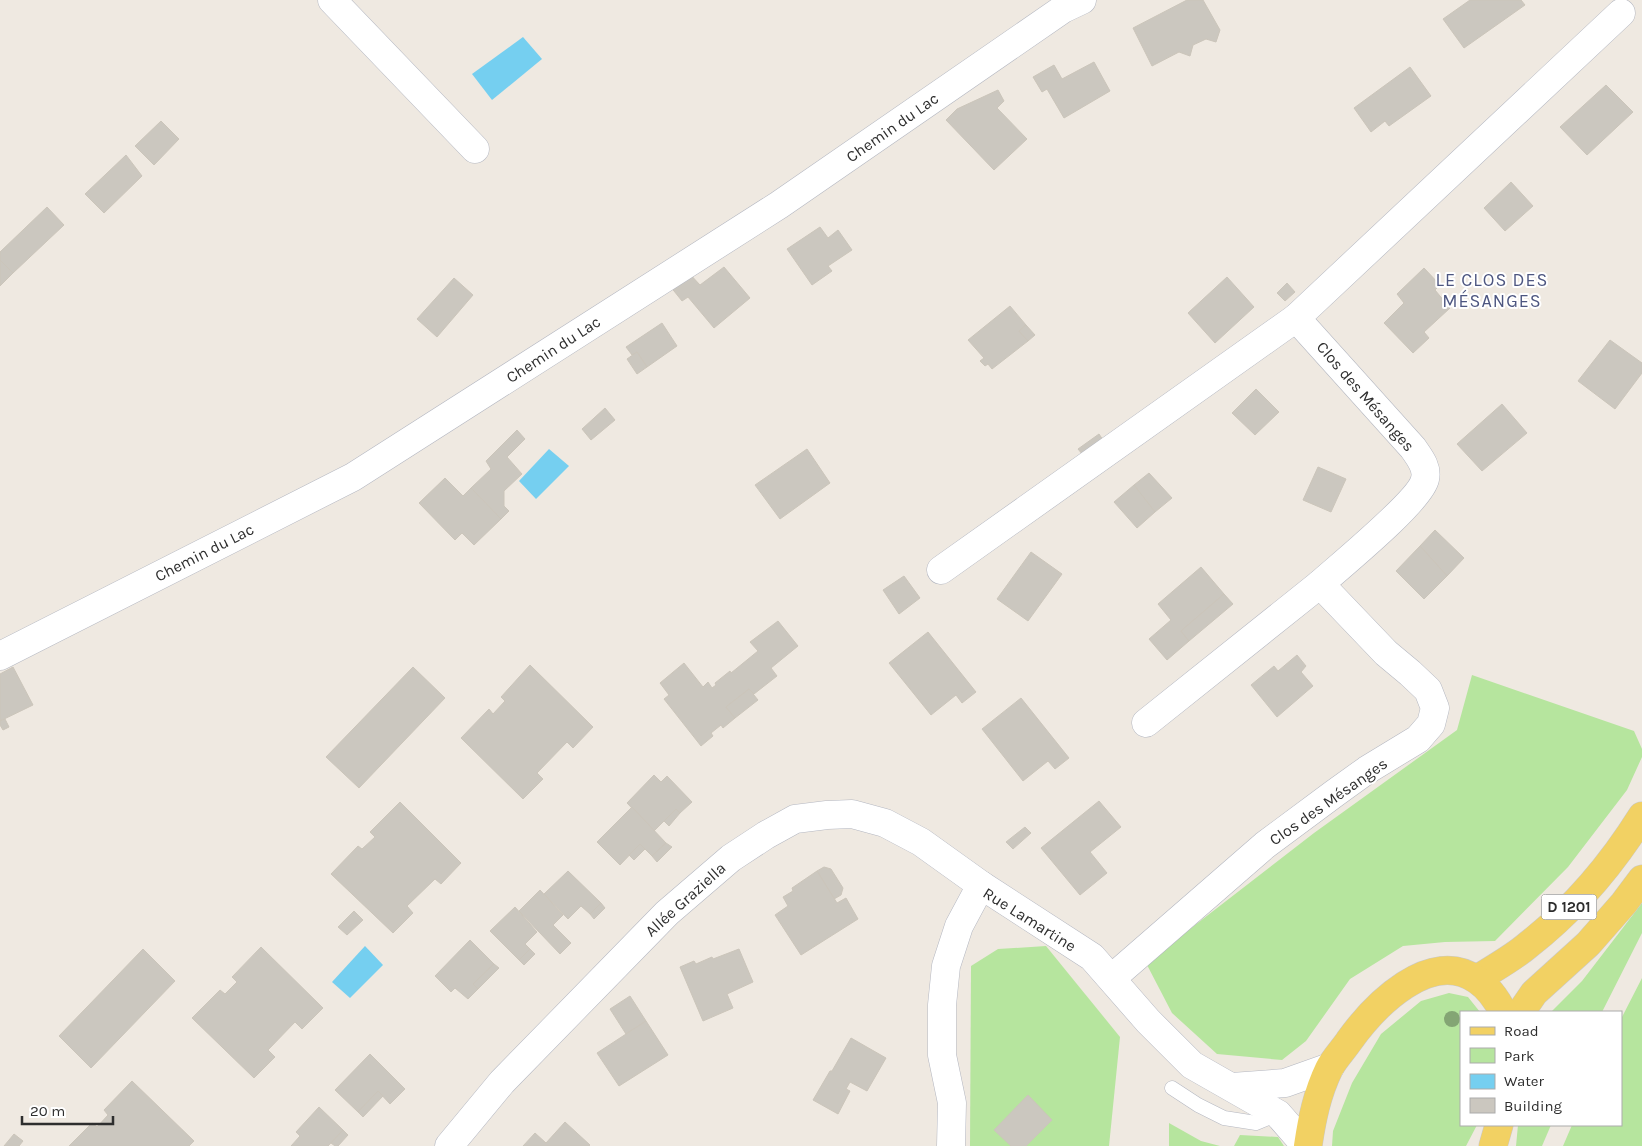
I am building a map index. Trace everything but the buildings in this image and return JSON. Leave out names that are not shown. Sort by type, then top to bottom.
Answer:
[{"type":"main road","name":"D 1201","points":[[1477,979],[1528,946],[1560,916],[1594,882],[1612,860],[1642,816]]},
{"type":"main road","name":"D 1201","points":[[1522,1011],[1534,993],[1588,944],[1642,879]]},
{"type":"main road","points":[[1307,1146],[1314,1108],[1330,1067],[1362,1022],[1383,1001],[1405,985],[1420,976],[1441,970],[1458,971],[1477,979],[1494,996],[1502,1011]]},
{"type":"main road","points":[[1493,1146],[1499,1126]]},
{"type":"street","points":[[332,0],[475,149]]},
{"type":"street","name":"Chemin du Lac","points":[[0,656],[353,477],[779,205],[1063,9],[1082,0]]},
{"type":"street","points":[[941,570],[1296,318],[1621,13]]},
{"type":"street","name":"Clos des Mésanges","points":[[1112,978],[1265,845],[1351,781],[1418,739],[1431,724],[1435,708],[1428,690],[1386,653],[1320,584],[1406,506],[1419,491],[1426,478],[1424,464],[1413,448],[1296,318]]},
{"type":"street","points":[[1146,723],[1320,584]]},
{"type":"street","name":"Allée Graziella","points":[[449,1146],[502,1082],[667,913],[731,858],[795,819],[852,814],[885,823],[921,842],[981,885]]},
{"type":"street","name":"Rue Lamartine","points":[[951,1146],[952,1103],[942,1055],[942,1004],[946,966],[960,926],[981,885],[1092,957],[1148,1021],[1192,1065],[1278,1114],[1307,1146]]},
{"type":"street","points":[[1232,1087],[1285,1083],[1330,1067]]},
{"type":"lane","points":[[1172,1088],[1198,1105],[1224,1118],[1256,1123],[1278,1114]]},
{"type":"green space","points":[[1472,675],[1634,731],[1642,749],[1642,757],[1627,790],[1568,867],[1495,941],[1445,942],[1403,946],[1350,979],[1306,1041],[1282,1060],[1217,1054],[1172,1013],[1146,963],[1314,833],[1457,730]]},
{"type":"green space","points":[[1642,903],[1642,933],[1603,1011],[1552,1011],[1582,981]]},
{"type":"green space","points":[[1046,946],[1120,1037],[1109,1146],[970,1146],[971,966],[998,949]]},
{"type":"green space","points":[[1642,978],[1642,1146],[1563,1146],[1572,1126],[1622,1126],[1622,1017]]},
{"type":"green space","points":[[1449,993],[1468,997],[1479,1011],[1460,1011],[1460,1126],[1476,1126],[1466,1146],[1332,1146],[1333,1131],[1352,1083],[1381,1034],[1421,1001]]},
{"type":"green space","points":[[1169,1123],[1201,1141],[1220,1146],[1169,1146]]},
{"type":"green space","points":[[1518,1126],[1551,1126],[1542,1146],[1516,1146]]},
{"type":"green space","points":[[1240,1135],[1278,1137],[1284,1146],[1234,1146]]},
{"type":"water","points":[[523,37],[542,59],[492,100],[472,74]]},
{"type":"water","points":[[549,449],[569,466],[536,499],[519,481]]},
{"type":"water","points":[[365,946],[383,965],[350,998],[332,982]]},
{"type":"district","name":"LE CLOS DES MÉSANGES","points":[[1492,290]]}]
